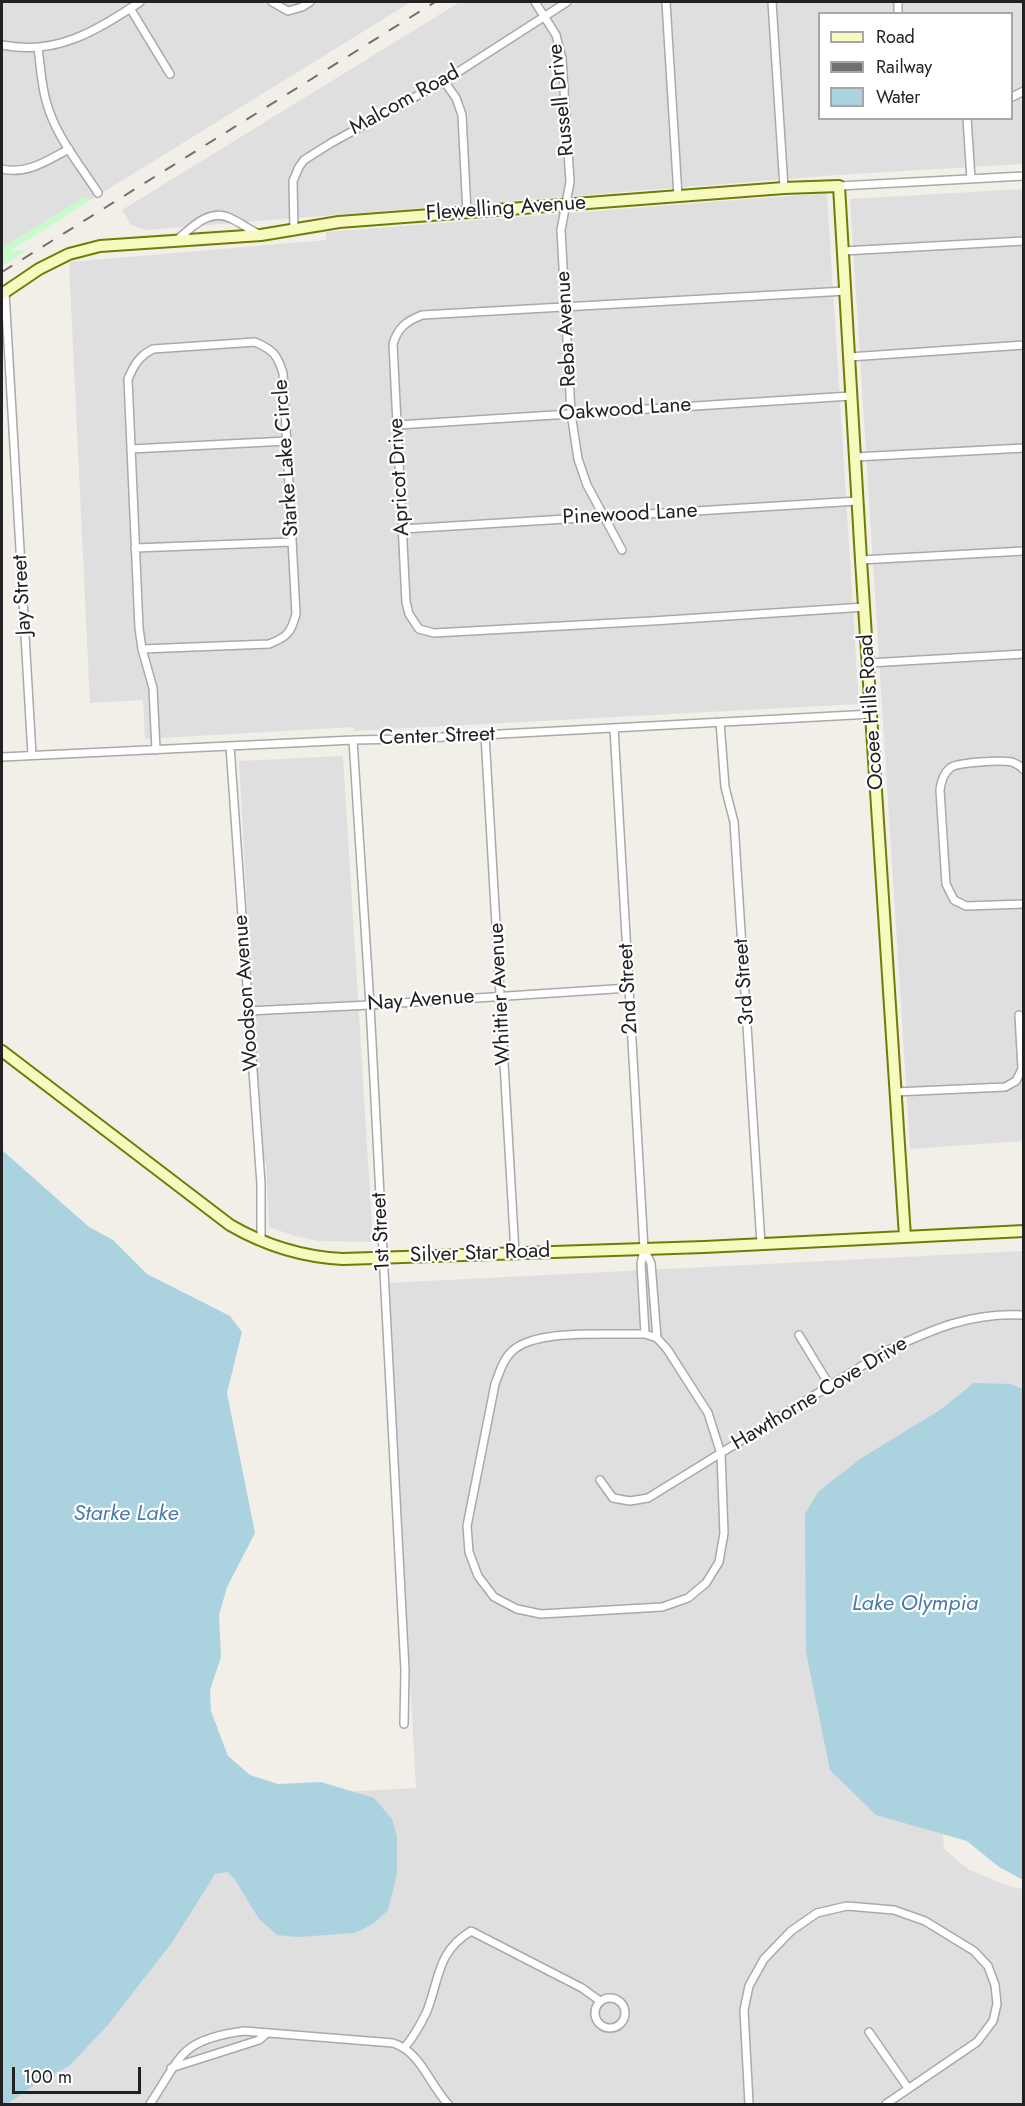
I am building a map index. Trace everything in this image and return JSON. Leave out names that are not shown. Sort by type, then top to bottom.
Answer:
[{"type":"street","points":[[2,45],[38,48],[69,43],[140,2]]},
{"type":"street","points":[[272,2],[288,11],[310,2]]},
{"type":"street","name":"Russell Drive","points":[[534,2],[556,35],[562,60],[570,182],[566,205]]},
{"type":"street","name":"Malcom Road","points":[[294,231],[293,181],[298,167],[304,160],[444,81],[567,2]]},
{"type":"street","points":[[666,2],[678,196]]},
{"type":"street","points":[[772,2],[784,188]]},
{"type":"street","points":[[130,8],[170,74]]},
{"type":"street","points":[[38,48],[43,88],[50,114],[69,149],[98,193]]},
{"type":"street","points":[[444,81],[456,98],[462,115],[467,213]]},
{"type":"street","points":[[967,120],[971,179]]},
{"type":"street","points":[[2,169],[9,171],[36,167],[69,149]]},
{"type":"street","name":"Flewelling Avenue","points":[[3,293],[39,269],[69,254],[100,246],[261,235],[339,222],[678,196],[784,188],[1023,176]]},
{"type":"street","name":"Ocoee Hills Road","points":[[839,186],[905,1237]]},
{"type":"street","name":"Reba Avenue","points":[[566,205],[561,230],[571,413],[578,459],[587,485],[622,550]]},
{"type":"street","points":[[177,240],[198,222],[206,217],[217,215],[233,219],[261,235]]},
{"type":"street","points":[[843,251],[1023,240]]},
{"type":"street","name":"Apricot Drive","points":[[846,291],[422,315],[409,320],[397,332],[393,344],[406,602],[409,614],[419,629],[434,633],[865,606]]},
{"type":"street","name":"Jay Street","points":[[3,293],[32,755]]},
{"type":"street","name":"Starke Lake Circle","points":[[142,649],[269,644],[285,637],[293,627],[296,614],[283,373],[278,357],[268,348],[255,342],[153,349],[144,353],[134,365],[128,379],[139,628],[142,649],[153,687],[156,750]]},
{"type":"street","points":[[849,357],[1023,345]]},
{"type":"street","name":"Oakwood Lane","points":[[398,425],[851,396]]},
{"type":"street","points":[[131,449],[287,441]]},
{"type":"street","points":[[855,457],[1023,448]]},
{"type":"street","name":"Pinewood Lane","points":[[403,529],[858,501]]},
{"type":"street","points":[[135,548],[292,542]]},
{"type":"street","points":[[861,560],[1023,551]]},
{"type":"street","points":[[869,663],[1023,654]]},
{"type":"street","name":"Center Street","points":[[2,757],[614,729],[872,714]]},
{"type":"street","name":"3rd Street","points":[[720,722],[725,787],[734,822],[761,1244]]},
{"type":"street","name":"2nd Street","points":[[614,729],[644,1249]]},
{"type":"street","name":"Whittier Avenue","points":[[485,735],[516,1253]]},
{"type":"street","name":"1st Street","points":[[353,740],[370,1005],[405,1670],[404,1725]]},
{"type":"street","name":"Woodson Avenue","points":[[230,746],[261,1184],[261,1241]]},
{"type":"street","points":[[1023,770],[1020,765],[1009,761],[951,766],[942,778],[940,790],[946,884],[954,900],[966,906],[1023,904]]},
{"type":"street","name":"Nay Avenue","points":[[248,1011],[629,988]]},
{"type":"street","points":[[895,1092],[1005,1088],[1016,1081],[1022,1069],[1019,1015]]},
{"type":"street","name":"Silver Star Road","points":[[2,1051],[211,1212],[243,1233],[284,1250],[320,1257],[644,1249],[1023,1231]]},
{"type":"street","points":[[644,1249],[641,1264],[645,1334]]},
{"type":"street","points":[[644,1249],[651,1263],[657,1338]]},
{"type":"street","name":"Hawthorne Cove Drive","points":[[600,1480],[613,1498],[630,1501],[648,1498],[886,1351],[922,1334],[967,1318],[1007,1314],[1023,1315]]},
{"type":"street","points":[[645,1334],[657,1338],[667,1349],[708,1413],[721,1454],[724,1533],[719,1562],[706,1583],[688,1598],[662,1607],[541,1614],[517,1610],[494,1597],[478,1576],[469,1552],[467,1526],[495,1384],[502,1364],[515,1348],[538,1337],[645,1334]]},
{"type":"street","points":[[799,1335],[830,1386]]},
{"type":"street","points":[[749,2104],[744,2010],[749,1986],[764,1959],[791,1931],[817,1913],[847,1906],[894,1910],[925,1921],[974,1951],[987,1966],[995,1985],[997,2004],[993,2021],[977,2042],[886,2104]]},
{"type":"street","points":[[405,2047],[427,2010],[444,1958],[457,1940],[471,1931],[582,1988],[600,2001]]},
{"type":"street","points":[[611,1998],[621,2003],[625,2014],[620,2024],[609,2028],[598,2023],[595,2012],[600,2001],[611,1998]]},
{"type":"street","points":[[150,2104],[171,2068],[194,2044],[219,2034],[244,2031],[393,2043],[405,2047],[416,2057],[437,2092],[448,2104]]},
{"type":"street","points":[[869,2032],[908,2088]]},
{"type":"street","points":[[171,2068],[259,2040],[267,2033]]},
{"type":"shaded area","points":[[2,2],[411,2],[89,201],[86,197],[4,247],[2,244]]},
{"type":"shaded area","points":[[460,2],[1023,2],[1023,164],[837,175],[146,230],[131,225],[122,210]]},
{"type":"shaded area","points":[[1023,189],[1023,1141],[910,1149],[850,199]]},
{"type":"shaded area","points":[[827,193],[859,704],[354,731],[353,727],[145,739],[143,700],[90,703],[69,262],[326,240],[326,232]]},
{"type":"shaded area","points":[[343,756],[373,1242],[319,1241],[269,1227],[266,1163],[261,1163],[239,761]]},
{"type":"shaded area","points":[[1023,1251],[1023,1755],[938,1761],[944,1849],[968,1869],[1008,1886],[1023,1889],[1023,2104],[2,2104],[2,1810],[416,1788],[388,1283]]},
{"type":"green space","points":[[86,196],[89,201],[10,251],[27,250],[2,266],[2,244],[4,247]]},
{"type":"water","name":"Starke Lake","points":[[2,1150],[89,1227],[113,1240],[147,1274],[230,1316],[242,1332],[227,1393],[255,1533],[227,1587],[219,1615],[221,1657],[210,1690],[211,1711],[228,1756],[250,1775],[278,1784],[321,1782],[374,1798],[392,1819],[397,1837],[397,1874],[388,1910],[373,1924],[355,1933],[298,1937],[277,1935],[259,1919],[234,1878],[227,1872],[215,1874],[173,1941],[107,2026],[69,2066],[36,2084],[7,2104],[2,2104]]},
{"type":"water","name":"Lake Olympia","points":[[974,1383],[1011,1384],[1023,1389],[1023,1880],[999,1867],[967,1841],[876,1815],[830,1770],[806,1652],[805,1514],[818,1492],[860,1459],[940,1410]]},
{"type":"railway","points":[[2,272],[435,2]]}]
